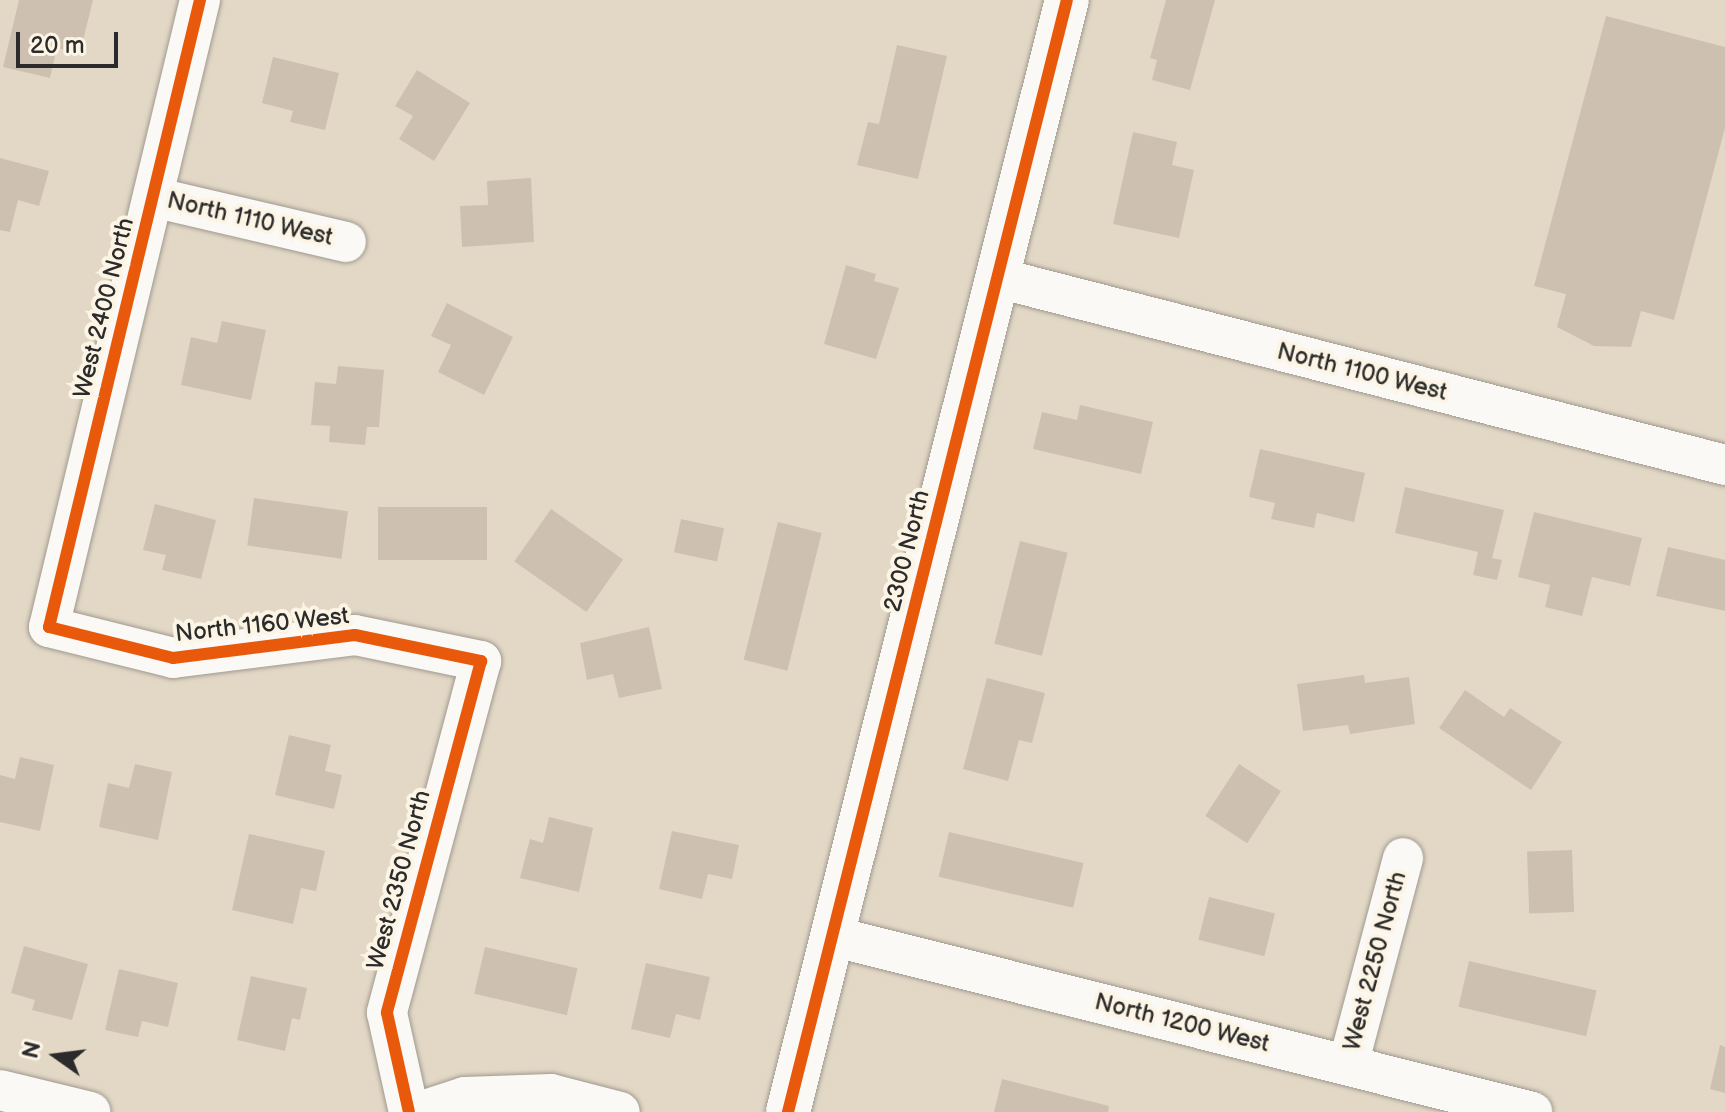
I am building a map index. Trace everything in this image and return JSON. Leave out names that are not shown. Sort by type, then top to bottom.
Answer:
[{"type":"street","name":"West 2400 North","points":[[49,627],[200,0]]},
{"type":"street","name":"2300 North","points":[[788,1112],[1067,0]]},
{"type":"street","name":"North 1110 West","points":[[153,197],[346,242]]},
{"type":"street","name":"North 1100 West","points":[[998,278],[1725,465]]},
{"type":"street","name":"North 1160 West","points":[[49,627],[173,658],[355,635],[481,661]]},
{"type":"street","name":"West 2350 North","points":[[409,1112],[387,1013],[481,661]]},
{"type":"street","name":"West 2250 North","points":[[1348,1065],[1403,858]]},
{"type":"street","name":"North 1200 West","points":[[832,936],[1532,1112]]},
{"type":"street","points":[[0,1090],[90,1112]]},
{"type":"street","points":[[419,1112],[465,1097],[551,1094],[620,1112]]},
{"type":"building","points":[[19,0],[93,0],[80,53],[57,48],[50,78],[3,67]]},
{"type":"building","points":[[1166,0],[1215,0],[1190,90],[1152,80],[1157,60],[1150,58]]},
{"type":"building","points":[[1606,16],[1725,47],[1725,128],[1674,320],[1641,311],[1631,347],[1594,346],[1557,327],[1566,294],[1534,286]]},
{"type":"building","points":[[897,45],[947,56],[918,179],[857,165],[868,122],[879,124]]},
{"type":"building","points":[[273,57],[339,73],[325,130],[290,122],[293,111],[262,103]]},
{"type":"building","points":[[417,70],[470,103],[434,161],[399,139],[413,116],[395,106]]},
{"type":"building","points":[[1133,132],[1177,142],[1172,165],[1194,170],[1179,238],[1113,224]]},
{"type":"building","points":[[0,158],[49,171],[39,206],[18,200],[10,232],[0,230]]},
{"type":"building","points":[[531,178],[534,242],[462,247],[460,206],[488,205],[487,181]]},
{"type":"building","points":[[846,265],[876,274],[874,281],[899,288],[876,359],[824,344]]},
{"type":"building","points":[[447,303],[513,337],[484,395],[438,372],[451,345],[431,336]]},
{"type":"building","points":[[222,321],[266,330],[251,400],[181,385],[191,337],[217,343]]},
{"type":"building","points":[[338,366],[384,370],[379,427],[367,427],[365,445],[329,442],[330,426],[311,425],[315,382],[336,384]]},
{"type":"building","points":[[1080,405],[1153,422],[1141,474],[1033,449],[1042,412],[1077,420]]},
{"type":"building","points":[[1260,449],[1365,473],[1354,522],[1317,513],[1314,528],[1271,519],[1275,503],[1249,497]]},
{"type":"building","points":[[1405,487],[1504,510],[1492,558],[1502,560],[1497,580],[1473,575],[1478,552],[1395,533]]},
{"type":"building","points":[[254,498],[348,511],[341,559],[247,546]]},
{"type":"building","points":[[155,504],[216,520],[201,579],[162,570],[166,555],[143,550]]},
{"type":"building","points":[[378,507],[487,507],[487,560],[378,560]]},
{"type":"building","points":[[551,509],[623,559],[586,612],[514,561]]},
{"type":"building","points":[[1534,512],[1642,538],[1630,586],[1592,577],[1582,616],[1545,607],[1550,585],[1518,577]]},
{"type":"building","points":[[681,519],[724,528],[717,561],[674,552]]},
{"type":"building","points":[[778,522],[822,533],[787,671],[744,660]]},
{"type":"building","points":[[1020,541],[1068,553],[1042,656],[994,644]]},
{"type":"building","points":[[1668,547],[1725,560],[1725,611],[1656,596]]},
{"type":"building","points":[[649,627],[662,689],[619,698],[613,674],[587,680],[580,643]]},
{"type":"building","points":[[1364,675],[1365,683],[1409,677],[1415,724],[1350,734],[1348,725],[1303,731],[1297,684]]},
{"type":"building","points":[[987,678],[1045,693],[1032,743],[1019,740],[1008,781],[963,769]]},
{"type":"building","points":[[1465,690],[1504,717],[1510,708],[1562,742],[1531,790],[1439,728]]},
{"type":"building","points":[[289,735],[331,745],[325,771],[342,775],[334,809],[275,795]]},
{"type":"building","points":[[20,757],[54,765],[40,831],[0,822],[0,775],[15,779]]},
{"type":"building","points":[[135,764],[172,772],[158,840],[99,827],[108,783],[129,788]]},
{"type":"building","points":[[1239,764],[1281,791],[1247,843],[1205,816]]},
{"type":"building","points":[[549,817],[593,828],[579,892],[520,878],[530,839],[543,843]]},
{"type":"building","points":[[672,831],[739,845],[732,879],[708,874],[702,899],[659,889]]},
{"type":"building","points":[[949,832],[1083,863],[1073,908],[939,877]]},
{"type":"building","points":[[249,834],[325,851],[316,891],[301,888],[293,924],[232,910]]},
{"type":"building","points":[[1572,850],[1574,912],[1529,914],[1527,852]]},
{"type":"building","points":[[1209,897],[1275,913],[1264,956],[1198,940]]},
{"type":"building","points":[[24,946],[88,964],[72,1020],[32,1010],[35,1000],[11,993]]},
{"type":"building","points":[[485,947],[578,968],[567,1015],[474,994]]},
{"type":"building","points":[[1469,961],[1597,990],[1586,1036],[1458,1007]]},
{"type":"building","points":[[646,963],[710,977],[700,1020],[676,1014],[670,1038],[631,1029]]},
{"type":"building","points":[[119,969],[178,983],[168,1027],[142,1021],[138,1037],[105,1030]]},
{"type":"building","points":[[251,976],[307,988],[300,1020],[292,1018],[285,1051],[237,1040]]},
{"type":"building","points":[[1720,1045],[1725,1047],[1725,1093],[1710,1089]]},
{"type":"building","points":[[1002,1079],[1109,1106],[1108,1112],[994,1112]]},
{"type":"cycle path","points":[[200,0],[49,627],[173,658],[355,635],[481,661],[387,1013],[409,1112]]},
{"type":"cycle path","points":[[788,1112],[1067,0]]}]
